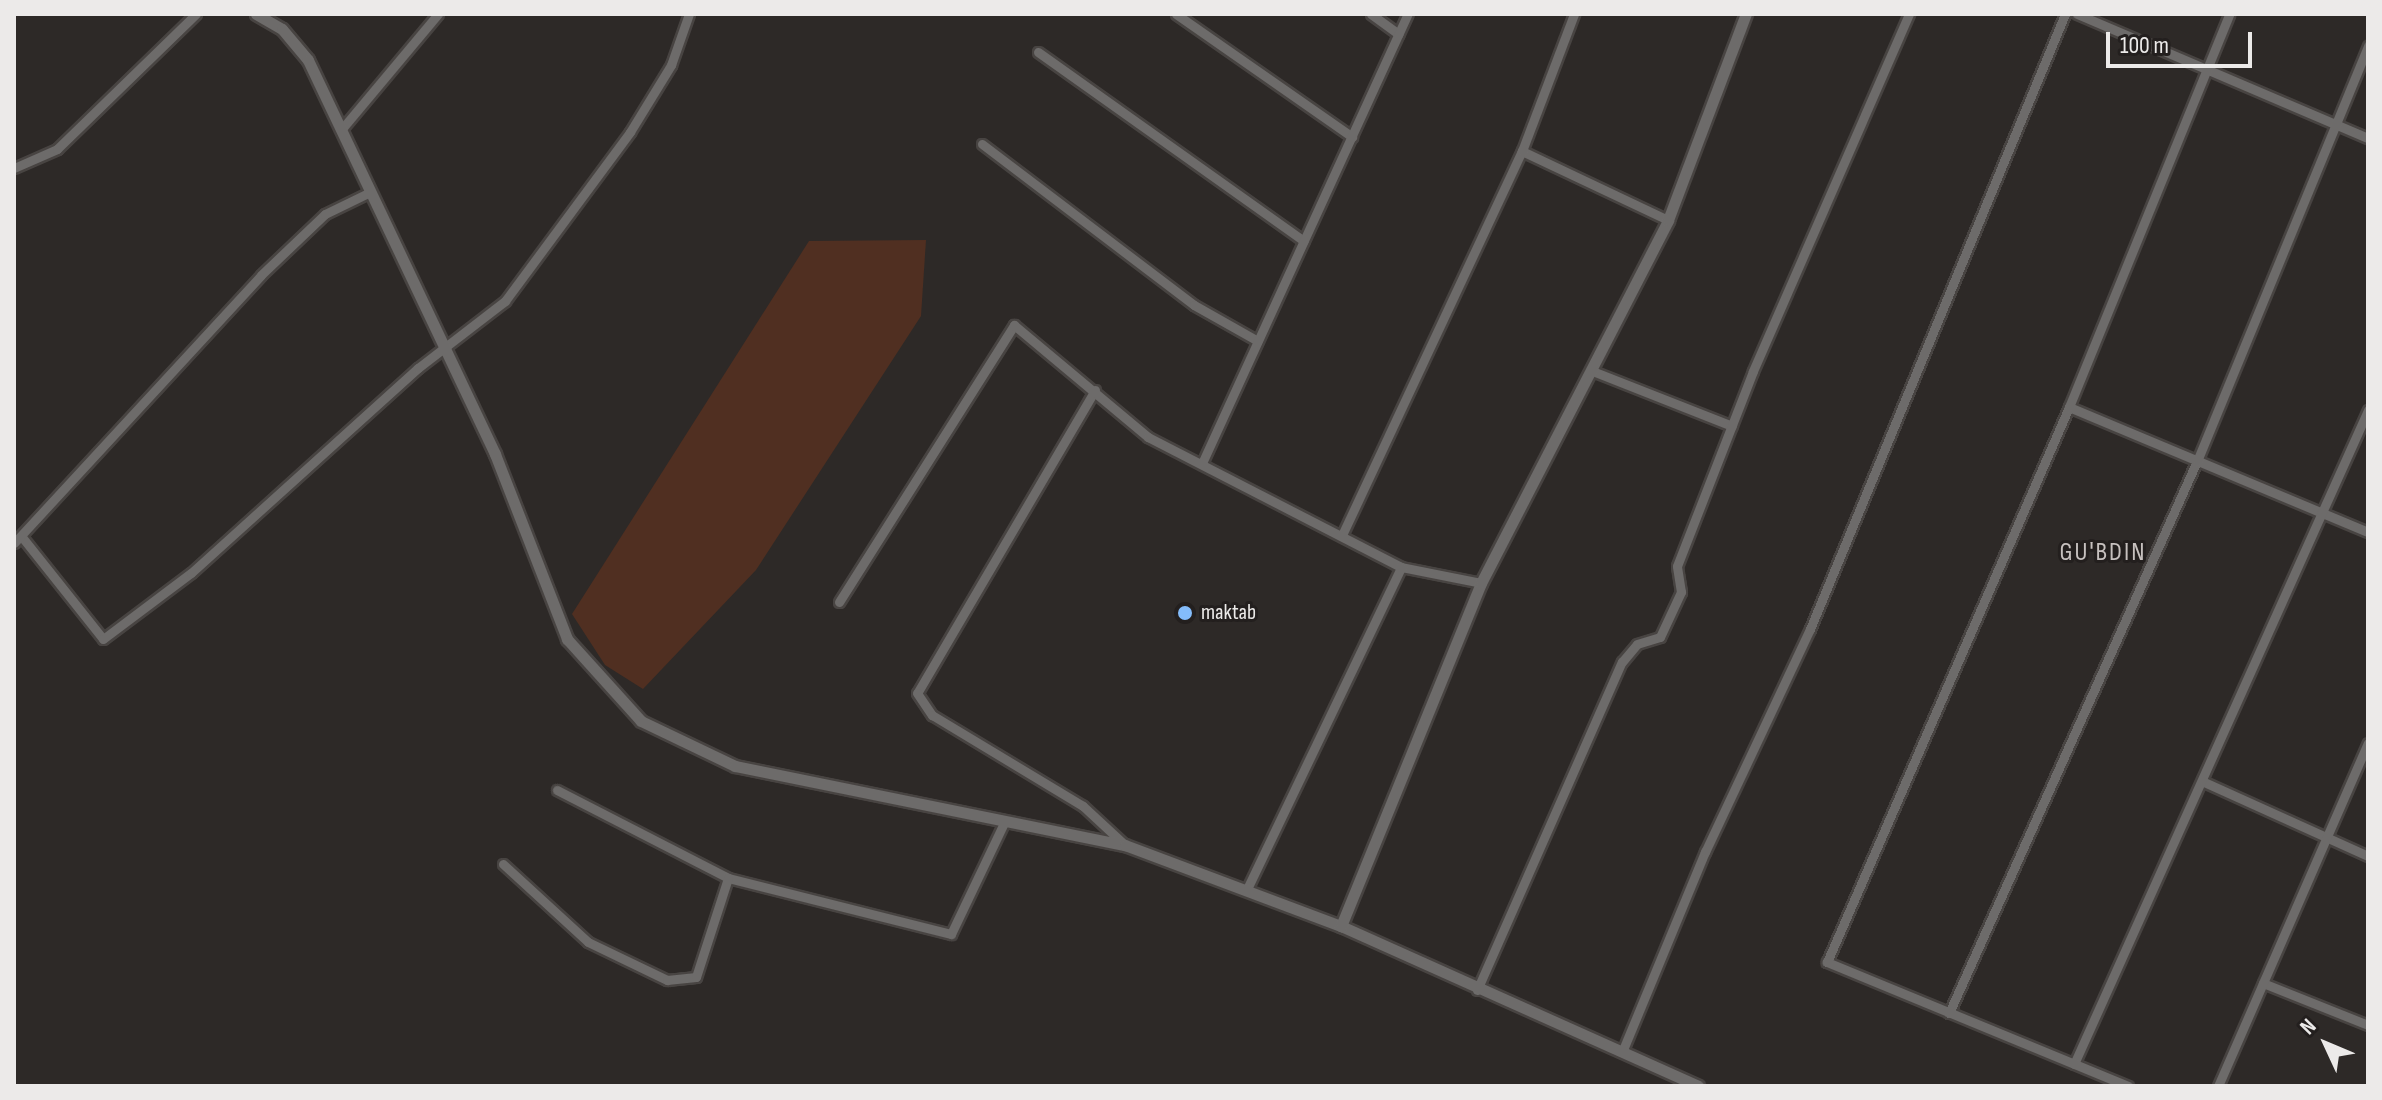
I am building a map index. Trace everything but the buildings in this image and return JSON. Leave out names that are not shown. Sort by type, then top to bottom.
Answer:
[{"type":"street","points":[[14,168],[57,149],[196,14]]},
{"type":"street","points":[[256,14],[282,29],[308,60],[368,193],[446,348],[567,639],[641,721],[735,766],[1125,845],[1341,926],[1477,990],[1698,1086]]},
{"type":"street","points":[[341,130],[438,14]]},
{"type":"street","points":[[368,193],[325,214],[261,275],[18,540],[103,639],[270,508],[446,348],[505,301],[557,237],[655,92],[689,14]]},
{"type":"street","points":[[1176,14],[1352,137]]},
{"type":"street","points":[[1371,14],[1399,34]]},
{"type":"street","points":[[1203,461],[1408,14]]},
{"type":"street","points":[[1342,535],[1522,151],[1574,14]]},
{"type":"street","points":[[1341,926],[1481,583],[1595,372],[1668,220],[1746,14]]},
{"type":"street","points":[[1477,990],[1622,662],[1637,644],[1660,637],[1681,592],[1677,566],[1732,426],[1909,14]]},
{"type":"street","points":[[1622,1052],[1705,852],[1810,629],[2065,14]]},
{"type":"street","points":[[2077,14],[2207,66],[2368,138]]},
{"type":"street","points":[[2128,1086],[1827,962],[2069,407],[2229,14]]},
{"type":"street","points":[[1949,1013],[2197,461],[2368,46]]},
{"type":"street","points":[[1038,52],[1304,241]]},
{"type":"street","points":[[982,144],[1194,305],[1258,341]]},
{"type":"street","points":[[1522,151],[1668,220]]},
{"type":"street","points":[[839,602],[1014,325],[1148,437],[1203,461],[1401,567],[1481,583]]},
{"type":"street","points":[[1595,372],[1732,426]]},
{"type":"street","points":[[1095,390],[917,693],[932,715],[1083,806],[1125,845]]},
{"type":"street","points":[[2069,407],[2368,532]]},
{"type":"street","points":[[2074,1064],[2325,514],[2368,410]]},
{"type":"street","points":[[1247,889],[1401,567]]},
{"type":"street","points":[[2218,1086],[2368,743]]},
{"type":"street","points":[[2204,782],[2368,856]]},
{"type":"street","points":[[557,790],[728,878],[951,934],[1005,821]]},
{"type":"street","points":[[503,864],[588,942],[667,980],[696,977],[728,878]]},
{"type":"street","points":[[2263,983],[2368,1025]]},
{"type":"shaded area","points":[[926,240],[921,316],[756,570],[643,689],[605,665],[572,614],[809,241]]},
{"type":"place","name":"maktab","points":[[1185,613]]},
{"type":"district","name":"GU'BDIN","points":[[2103,553]]}]
